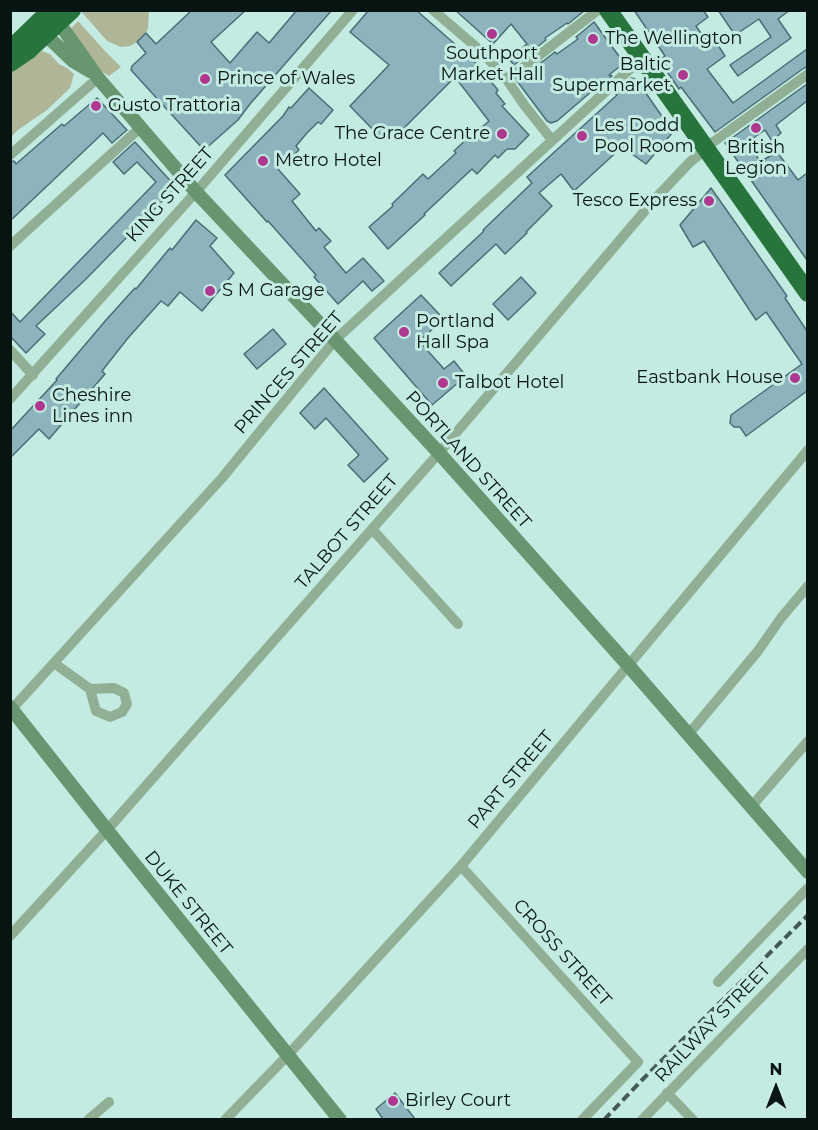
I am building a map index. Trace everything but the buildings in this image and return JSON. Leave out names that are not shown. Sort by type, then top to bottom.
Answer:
[{"type":"highway","points":[[608,10],[807,293]]},
{"type":"highway","points":[[10,52],[18,42],[50,19]]},
{"type":"highway","points":[[10,63],[29,50],[50,19]]},
{"type":"street","name":"KING STREET","points":[[10,399],[196,192],[353,10]]},
{"type":"street","points":[[434,10],[482,52],[507,80],[552,140]]},
{"type":"street","points":[[507,80],[598,10]]},
{"type":"street","name":"PORTLAND STREET","points":[[50,19],[196,192],[439,453],[628,665],[807,872]]},
{"type":"street","name":"PRINCES STREET","points":[[11,708],[222,478],[335,340],[642,58]]},
{"type":"street","name":"TALBOT STREET","points":[[10,936],[107,830],[439,453],[654,200],[705,148],[807,74]]},
{"type":"street","points":[[10,155],[97,77]]},
{"type":"street","points":[[10,246],[141,127]]},
{"type":"street","points":[[10,350],[33,375]]},
{"type":"street","name":"PART STREET","points":[[225,1119],[287,1056],[461,866],[807,450]]},
{"type":"street","points":[[372,529],[458,624]]},
{"type":"street","points":[[688,735],[758,651],[807,586]]},
{"type":"street","points":[[54,663],[90,689]]},
{"type":"street","name":"DUKE STREET","points":[[11,708],[287,1056],[340,1119]]},
{"type":"street","points":[[751,807],[807,741]]},
{"type":"street","name":"CROSS STREET","points":[[461,866],[638,1062],[582,1119]]},
{"type":"street","points":[[718,982],[807,888]]},
{"type":"street","name":"RAILWAY STREET","points":[[642,1119],[807,949]]},
{"type":"street","points":[[667,1093],[693,1119]]},
{"type":"street","points":[[94,1117],[109,1102]]},
{"type":"green space","points":[[80,10],[149,11],[148,28],[137,42],[121,47],[107,41]]},
{"type":"green space","points":[[78,21],[121,67],[109,76],[96,68],[70,30]]},
{"type":"green space","points":[[42,51],[50,54],[59,64],[74,74],[70,88],[47,110],[11,137],[11,73]]},
{"type":"railway","points":[[604,1120],[808,915]]},
{"type":"place","name":"Southport Market Hall","points":[[492,34]]},
{"type":"place","name":"The Wellington","points":[[593,39]]},
{"type":"place","name":"Baltic Supermarket","points":[[683,75]]},
{"type":"place","name":"Prince of Wales","points":[[205,79]]},
{"type":"place","name":"Gusto Trattoria","points":[[96,106]]},
{"type":"place","name":"British Legion","points":[[756,128]]},
{"type":"place","name":"The Grace Centre","points":[[502,134]]},
{"type":"place","name":"Les Dodd Pool Room","points":[[582,136]]},
{"type":"place","name":"Metro Hotel","points":[[263,161]]},
{"type":"place","name":"Tesco Express","points":[[709,201]]},
{"type":"place","name":"S M Garage","points":[[210,291]]},
{"type":"place","name":"Portland Hall Spa","points":[[404,332]]},
{"type":"place","name":"Eastbank House","points":[[795,378]]},
{"type":"place","name":"Talbot Hotel","points":[[443,383]]},
{"type":"place","name":"Cheshire Lines inn","points":[[40,406]]},
{"type":"place","name":"Birley Court","points":[[393,1101]]}]
